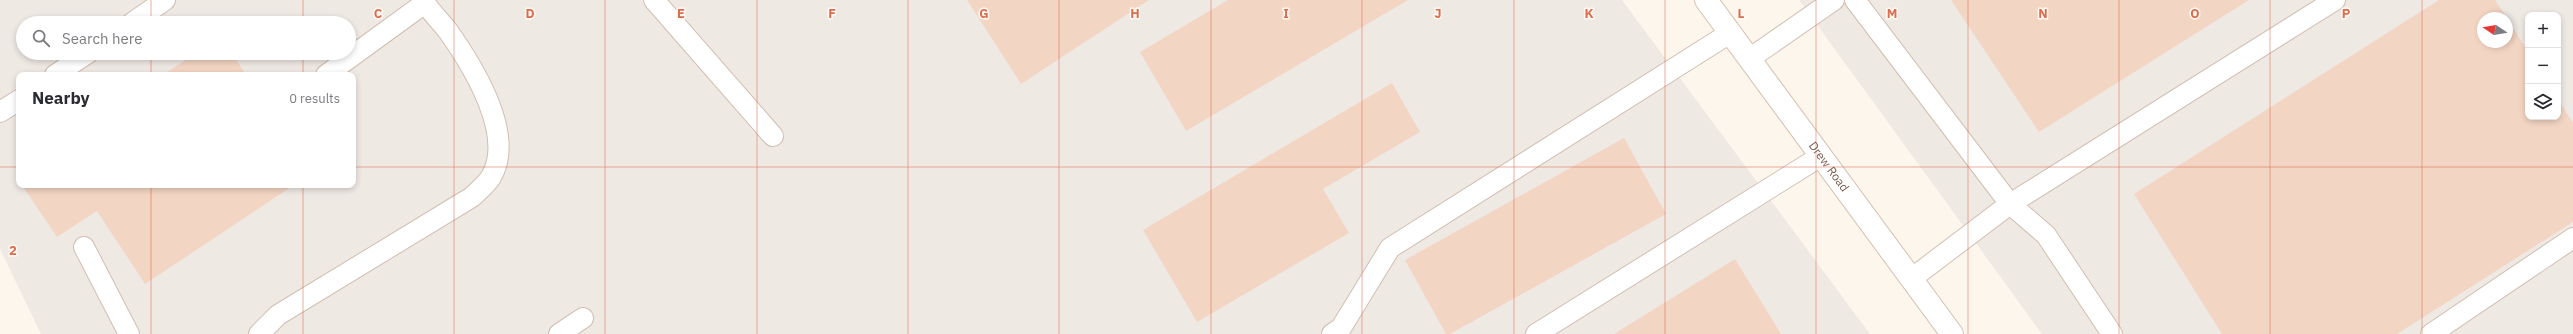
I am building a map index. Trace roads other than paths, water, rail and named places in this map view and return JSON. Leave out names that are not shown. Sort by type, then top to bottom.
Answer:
[{"type":"street","name":"Drew Road","points":[[1706,0],[1952,334]]},
{"type":"lane","points":[[142,16],[165,0]]},
{"type":"lane","points":[[654,0],[773,136]]},
{"type":"lane","points":[[1749,59],[1834,0]]},
{"type":"lane","points":[[1855,0],[2010,204],[2046,235],[2112,334]]},
{"type":"lane","points":[[1911,279],[2010,204],[2335,0]]},
{"type":"lane","points":[[259,334],[278,315],[472,197],[491,177],[497,159],[498,132],[487,99],[448,32],[424,2],[356,53]]},
{"type":"lane","points":[[1332,334],[1341,328],[1390,248],[1730,33]]},
{"type":"lane","points":[[60,72],[78,60]]},
{"type":"lane","points":[[330,72],[346,60]]},
{"type":"lane","points":[[0,112],[16,102]]},
{"type":"lane","points":[[1536,334],[1821,156]]},
{"type":"lane","points":[[2431,334],[2573,238]]},
{"type":"lane","points":[[84,247],[129,334]]},
{"type":"lane","points":[[559,334],[583,318]]}]
